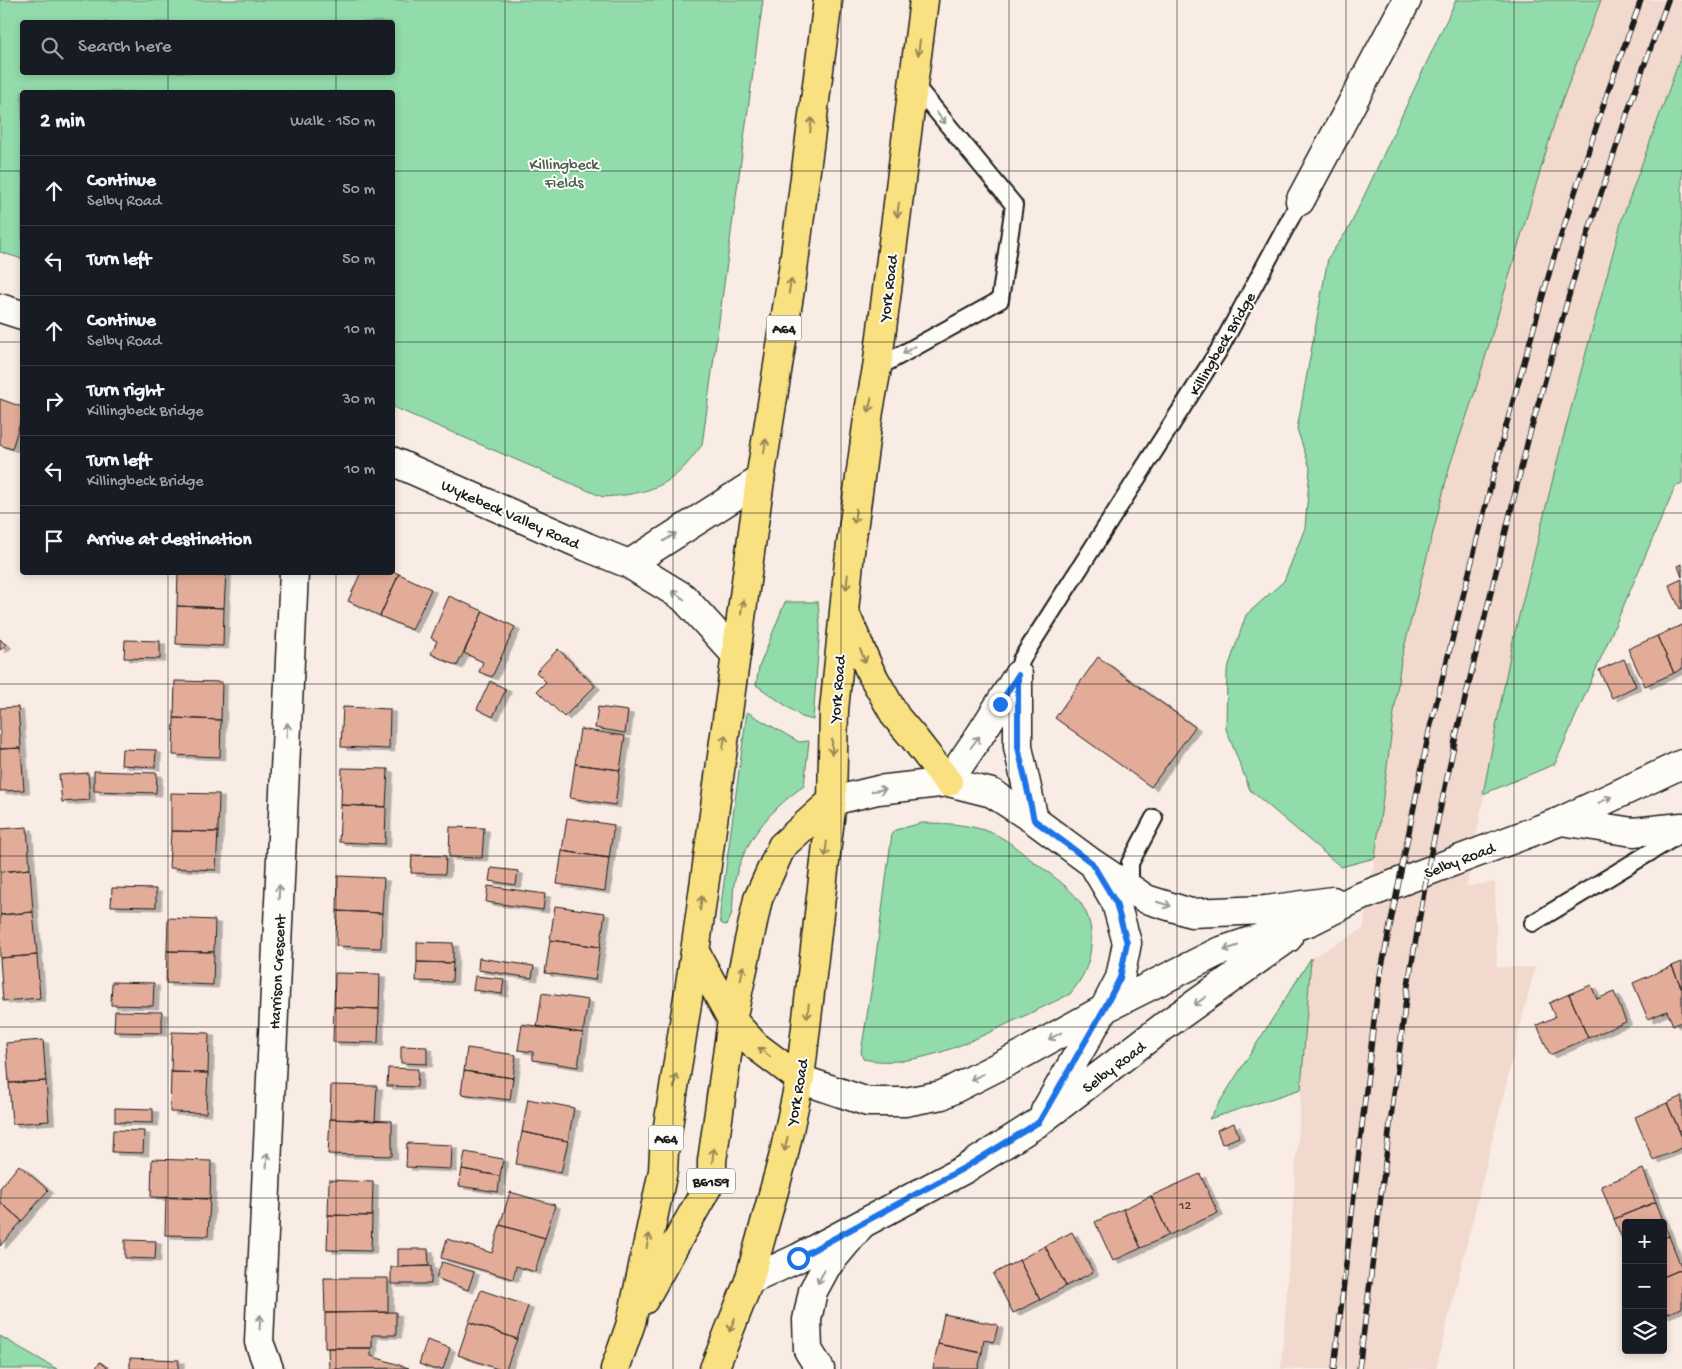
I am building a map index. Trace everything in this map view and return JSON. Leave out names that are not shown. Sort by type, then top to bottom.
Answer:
[{"type":"highway","name":"A64","points":[[615,1369],[631,1323],[663,1171],[664,1152],[760,480],[793,270],[828,0]]},
{"type":"highway","name":"York Road","points":[[714,1369],[749,1281],[783,1158],[800,1079],[832,801],[834,710],[844,611],[857,498],[877,368],[924,0]]},
{"type":"highway","points":[[844,611],[870,671],[896,717],[948,782]]},
{"type":"highway","name":"B6159","points":[[631,1323],[712,1179],[712,1161],[732,1020],[758,899],[782,846],[832,801]]},
{"type":"highway","points":[[694,952],[732,1020],[756,1046],[800,1079]]},
{"type":"main road","name":"Killingbeck Bridge","points":[[1300,201],[1406,0]]},
{"type":"main road","points":[[0,308],[20,314]]},
{"type":"main road","name":"Wykebeck Valley Road","points":[[395,461],[587,547],[630,564],[683,597],[736,656]]},
{"type":"main road","points":[[630,564],[760,480]]},
{"type":"main road","name":"Harrison Crescent","points":[[268,1369],[259,1342],[294,575]]},
{"type":"main road","name":"Killingbeck Bridge","points":[[948,782],[1018,675]]},
{"type":"main road","name":"Killingbeck Bridge","points":[[1018,675],[1018,747],[1034,820]]},
{"type":"main road","name":"Selby Road","points":[[800,1079],[868,1102],[905,1102],[942,1095],[1021,1055],[1104,1009],[1218,952],[1310,921],[1357,898],[1561,821],[1682,764]]},
{"type":"main road","name":"Selby Road","points":[[832,801],[878,790],[948,782],[992,793],[1034,820],[1092,863],[1146,899],[1191,913],[1266,910],[1357,898]]},
{"type":"main road","name":"Selby Road","points":[[1561,821],[1633,832],[1682,828]]},
{"type":"main road","points":[[1039,1122],[1120,978],[1127,943],[1116,903],[1092,863]]},
{"type":"main road","name":"Selby Road","points":[[749,1281],[861,1225],[964,1168],[1039,1122],[1163,1027],[1310,921]]},
{"type":"main road","points":[[820,1369],[808,1350],[807,1320],[813,1291],[826,1267],[861,1225]]},
{"type":"lane","points":[[877,368],[1000,300],[1014,205],[914,84]]},
{"type":"lane","name":"Killingbeck Bridge","points":[[1018,675],[1022,660],[1219,350],[1300,201]]},
{"type":"lane","points":[[1127,943],[1130,863],[1154,818]]},
{"type":"lane","points":[[1533,923],[1682,833]]},
{"type":"shaded area","points":[[1601,0],[1682,0],[1682,53],[1622,219],[1562,442],[1513,640],[1467,886],[1495,882],[1497,967],[1535,967],[1436,1369],[1281,1369],[1311,958],[1363,929],[1375,858],[1401,660],[1450,465],[1475,392],[1557,114]]},
{"type":"green space","name":"Killingbeck Fields","points":[[0,0],[763,0],[702,445],[687,464],[676,474],[658,486],[647,490],[626,495],[603,497],[395,408],[395,90],[20,90],[20,258],[0,252]]},
{"type":"green space","points":[[1456,0],[1601,0],[1557,114],[1475,392],[1450,465],[1401,660],[1375,858],[1341,867],[1250,790],[1226,729],[1227,671],[1246,615],[1284,581],[1305,528],[1310,468],[1297,429],[1328,258],[1349,228]]},
{"type":"green space","points":[[1682,53],[1682,484],[1675,487],[1555,764],[1483,794],[1513,640],[1562,442],[1622,219]]},
{"type":"green space","points":[[785,602],[818,602],[820,627],[813,720],[802,717],[756,685],[759,667]]},
{"type":"green space","points":[[747,712],[799,742],[809,741],[804,786],[769,816],[751,841],[738,869],[734,884],[731,916],[726,925],[720,921],[720,912]]},
{"type":"green space","points":[[922,823],[956,824],[990,832],[1008,841],[1067,887],[1076,896],[1088,918],[1091,931],[1089,960],[1082,977],[1070,994],[970,1041],[936,1054],[918,1058],[900,1061],[863,1059],[861,1052],[873,979],[892,833],[895,830]]},
{"type":"green space","points":[[1311,958],[1301,1089],[1209,1119]]},
{"type":"green space","points":[[0,1336],[57,1369],[0,1369]]},
{"type":"building","points":[[0,399],[20,406],[20,423],[12,449],[0,445]]},
{"type":"building","points":[[1682,564],[1682,577],[1678,566]]},
{"type":"building","points":[[395,572],[399,574],[380,616],[348,601],[360,575],[395,575]]},
{"type":"building","points":[[399,574],[431,589],[412,630],[380,616]]},
{"type":"building","points":[[178,575],[226,575],[224,608],[177,606]]},
{"type":"building","points":[[1682,579],[1682,608],[1680,609],[1669,585]]},
{"type":"building","points":[[449,596],[483,611],[457,666],[431,654],[437,641],[431,638]]},
{"type":"building","points":[[177,606],[224,608],[223,646],[176,644]]},
{"type":"building","points":[[483,611],[515,627],[492,677],[479,672],[483,662],[464,653]]},
{"type":"building","points":[[1682,625],[1682,669],[1674,673],[1657,636]]},
{"type":"building","points":[[1657,636],[1674,673],[1645,686],[1628,649]]},
{"type":"building","points":[[0,639],[6,645],[0,650]]},
{"type":"building","points":[[125,640],[160,641],[160,659],[124,658]]},
{"type":"building","points":[[558,649],[595,686],[564,717],[537,691],[546,682],[536,672]]},
{"type":"building","points":[[1098,657],[1195,727],[1151,787],[1055,718]]},
{"type":"building","points":[[1624,659],[1636,686],[1612,698],[1599,670]]},
{"type":"building","points":[[175,681],[222,682],[221,720],[174,718]]},
{"type":"building","points":[[490,681],[506,689],[493,717],[477,709]]},
{"type":"building","points":[[18,707],[21,748],[0,749],[0,708]]},
{"type":"building","points":[[343,707],[390,709],[389,749],[341,747]]},
{"type":"building","points":[[598,707],[628,711],[625,733],[595,728]]},
{"type":"building","points":[[174,718],[221,720],[220,757],[173,755]]},
{"type":"building","points":[[580,729],[625,736],[620,770],[575,764]]},
{"type":"building","points":[[21,748],[24,790],[0,791],[0,749]]},
{"type":"building","points":[[122,749],[156,750],[155,767],[121,765]]},
{"type":"building","points":[[575,764],[620,770],[615,805],[570,798]]},
{"type":"building","points":[[342,768],[388,769],[386,807],[341,805]]},
{"type":"building","points":[[94,771],[157,773],[156,793],[94,791]]},
{"type":"building","points":[[88,773],[90,800],[62,802],[59,775]]},
{"type":"building","points":[[171,793],[219,794],[218,832],[171,831]]},
{"type":"building","points":[[341,805],[386,807],[385,844],[339,842]]},
{"type":"building","points":[[567,818],[614,825],[609,858],[562,851]]},
{"type":"building","points":[[27,827],[30,869],[0,872],[0,829]]},
{"type":"building","points":[[450,827],[484,828],[482,858],[449,857]]},
{"type":"building","points":[[171,831],[218,832],[216,870],[169,868]]},
{"type":"building","points":[[562,851],[609,858],[605,891],[557,884]]},
{"type":"building","points":[[412,855],[446,856],[445,874],[411,873]]},
{"type":"building","points":[[491,868],[518,871],[516,885],[489,881]]},
{"type":"building","points":[[30,869],[33,912],[0,915],[0,872]]},
{"type":"building","points":[[338,876],[384,878],[382,913],[337,911]]},
{"type":"building","points":[[488,886],[545,894],[543,910],[486,902]]},
{"type":"building","points":[[112,888],[156,889],[156,907],[111,906]]},
{"type":"building","points":[[555,906],[605,913],[600,947],[550,940]]},
{"type":"building","points":[[337,911],[382,913],[381,948],[336,946]]},
{"type":"building","points":[[33,912],[37,955],[0,958],[0,915]]},
{"type":"building","points":[[168,918],[215,920],[214,952],[167,951]]},
{"type":"building","points":[[550,940],[600,947],[595,980],[545,973]]},
{"type":"building","points":[[417,942],[453,943],[453,963],[417,962]]},
{"type":"building","points":[[167,951],[214,952],[213,985],[166,983]]},
{"type":"building","points":[[37,955],[40,998],[3,1001],[0,958]]},
{"type":"building","points":[[479,958],[534,966],[532,978],[478,970]]},
{"type":"building","points":[[417,962],[453,963],[452,982],[416,981]]},
{"type":"building","points":[[1682,962],[1682,989],[1672,966]]},
{"type":"building","points":[[1672,966],[1682,989],[1682,1022],[1673,1025],[1667,1011],[1648,1019],[1633,983]]},
{"type":"building","points":[[335,973],[380,974],[379,1009],[334,1007]]},
{"type":"building","points":[[475,976],[504,979],[502,994],[473,990]]},
{"type":"building","points":[[112,982],[154,983],[153,1006],[111,1005]]},
{"type":"building","points":[[1591,985],[1597,999],[1614,992],[1626,1022],[1588,1038],[1569,994]]},
{"type":"building","points":[[542,993],[588,1000],[583,1033],[537,1027]]},
{"type":"building","points":[[1569,994],[1588,1038],[1550,1055],[1537,1025],[1555,1017],[1549,1003]]},
{"type":"building","points":[[334,1007],[379,1009],[378,1043],[333,1042]]},
{"type":"building","points":[[115,1011],[162,1012],[162,1033],[114,1032]]},
{"type":"building","points":[[522,1024],[583,1033],[578,1067],[533,1060],[533,1052],[518,1050]]},
{"type":"building","points":[[172,1032],[209,1033],[208,1073],[171,1072]]},
{"type":"building","points":[[43,1040],[46,1081],[9,1083],[6,1043]]},
{"type":"building","points":[[401,1046],[427,1047],[427,1064],[401,1063]]},
{"type":"building","points":[[467,1048],[516,1055],[513,1078],[464,1071]]},
{"type":"building","points":[[388,1068],[418,1069],[417,1087],[387,1086]]},
{"type":"building","points":[[464,1071],[513,1078],[510,1100],[461,1094]]},
{"type":"building","points":[[171,1072],[208,1073],[206,1113],[170,1112]]},
{"type":"building","points":[[46,1081],[49,1121],[12,1124],[9,1083]]},
{"type":"building","points":[[331,1085],[377,1086],[375,1121],[330,1119]]},
{"type":"building","points":[[1682,1096],[1682,1137],[1667,1103]]},
{"type":"building","points":[[528,1099],[574,1108],[568,1141],[522,1132]]},
{"type":"building","points":[[1667,1103],[1682,1137],[1682,1148],[1653,1160],[1635,1117]]},
{"type":"building","points":[[115,1108],[153,1109],[153,1123],[115,1122]]},
{"type":"building","points":[[330,1119],[392,1121],[392,1156],[328,1154]]},
{"type":"building","points":[[1234,1123],[1239,1137],[1222,1144],[1217,1130]]},
{"type":"building","points":[[113,1130],[144,1131],[143,1153],[112,1152]]},
{"type":"building","points":[[522,1132],[568,1141],[561,1173],[516,1164]]},
{"type":"building","points":[[407,1143],[452,1145],[451,1169],[406,1167]]},
{"type":"building","points":[[465,1152],[503,1159],[500,1176],[462,1169]]},
{"type":"building","points":[[152,1159],[211,1161],[210,1199],[151,1197]]},
{"type":"building","points":[[19,1165],[48,1190],[22,1221],[0,1202],[0,1188]]},
{"type":"building","points":[[462,1169],[500,1176],[498,1192],[459,1186]]},
{"type":"building","points":[[1643,1169],[1656,1202],[1614,1219],[1601,1186]]},
{"type":"building","points":[[1200,1174],[1218,1213],[1169,1235],[1151,1196]]},
{"type":"building","points":[[329,1180],[373,1182],[372,1216],[328,1215]]},
{"type":"building","points":[[510,1192],[555,1205],[545,1238],[500,1225]]},
{"type":"building","points":[[1151,1196],[1169,1235],[1141,1248],[1123,1209]]},
{"type":"building","points":[[166,1197],[210,1199],[208,1236],[165,1235]]},
{"type":"building","points":[[0,1202],[22,1221],[0,1246]]},
{"type":"building","points":[[1656,1202],[1662,1219],[1622,1219],[1622,1238],[1614,1219]]},
{"type":"building","points":[[1123,1209],[1141,1248],[1113,1261],[1095,1222]]},
{"type":"building","points":[[328,1215],[372,1216],[371,1251],[327,1250]]},
{"type":"building","points":[[500,1225],[545,1238],[535,1272],[516,1266],[513,1279],[441,1258],[447,1239],[492,1253]]},
{"type":"building","points":[[1072,1232],[1093,1272],[1066,1286],[1045,1246]]},
{"type":"building","points":[[1669,1236],[1682,1269],[1667,1275],[1667,1264],[1667,1237]]},
{"type":"building","points":[[125,1240],[156,1241],[155,1259],[125,1258]]},
{"type":"building","points":[[1045,1246],[1066,1286],[1040,1300],[1019,1260]]},
{"type":"building","points":[[398,1249],[428,1249],[429,1266],[398,1267]]},
{"type":"building","points":[[1019,1260],[1040,1300],[1013,1313],[993,1274]]},
{"type":"building","points":[[442,1262],[474,1272],[468,1290],[436,1278]]},
{"type":"building","points":[[431,1266],[431,1284],[391,1284],[391,1267]]},
{"type":"building","points":[[1682,1269],[1682,1308],[1667,1314],[1667,1309],[1667,1275]]},
{"type":"building","points":[[324,1278],[388,1278],[388,1312],[325,1313]]},
{"type":"building","points":[[481,1290],[528,1306],[517,1339],[469,1322]]},
{"type":"building","points":[[396,1312],[396,1335],[372,1335],[372,1348],[325,1348],[325,1313]]},
{"type":"building","points":[[944,1314],[998,1325],[994,1342],[984,1340],[982,1353],[938,1344]]},
{"type":"building","points":[[469,1322],[517,1339],[506,1369],[498,1369],[458,1355]]},
{"type":"building","points":[[427,1340],[450,1348],[443,1369],[433,1369],[419,1364]]},
{"type":"building","points":[[938,1344],[982,1353],[978,1369],[933,1369]]},
{"type":"building","points":[[328,1348],[371,1348],[371,1356],[409,1368],[329,1369]]},
{"type":"building","points":[[130,1358],[179,1360],[178,1369],[130,1369]]},
{"type":"building","points":[[100,1362],[110,1369],[95,1369]]},
{"type":"railway","points":[[1334,1369],[1378,986],[1429,732],[1504,433],[1553,260],[1608,91],[1641,0]]},
{"type":"railway","points":[[1359,1369],[1407,991],[1430,857],[1456,736],[1528,440],[1577,267],[1632,99],[1668,0]]},
{"type":"route","points":[[798,1258],[964,1168],[1039,1122],[1120,978],[1127,943],[1116,903],[1092,863],[1034,820],[1018,747],[1018,675],[1000,704]]}]
